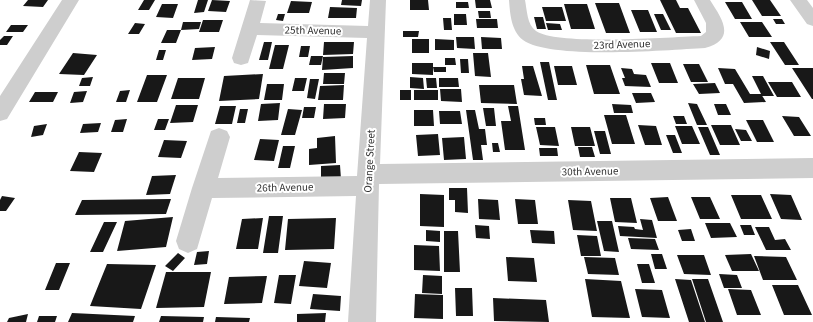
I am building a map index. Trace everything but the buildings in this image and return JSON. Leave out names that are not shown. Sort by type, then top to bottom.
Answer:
[{"type":"street","points":[[0,113],[71,0]]},
{"type":"street","name":"Orange Street","points":[[362,322],[368,180],[378,32],[378,0]]},
{"type":"street","name":"23rd Avenue","points":[[516,0],[521,25],[530,36],[543,42],[573,46],[705,42],[715,34],[715,23],[702,0]]},
{"type":"street","points":[[798,0],[813,20]]},
{"type":"street","points":[[241,58],[258,1]]},
{"type":"street","name":"25th Avenue","points":[[250,29],[378,32]]},
{"type":"street","points":[[188,241],[219,137]]},
{"type":"street","name":"30th Avenue","points":[[368,180],[813,168]]},
{"type":"street","name":"26th Avenue","points":[[203,188],[368,180]]}]
